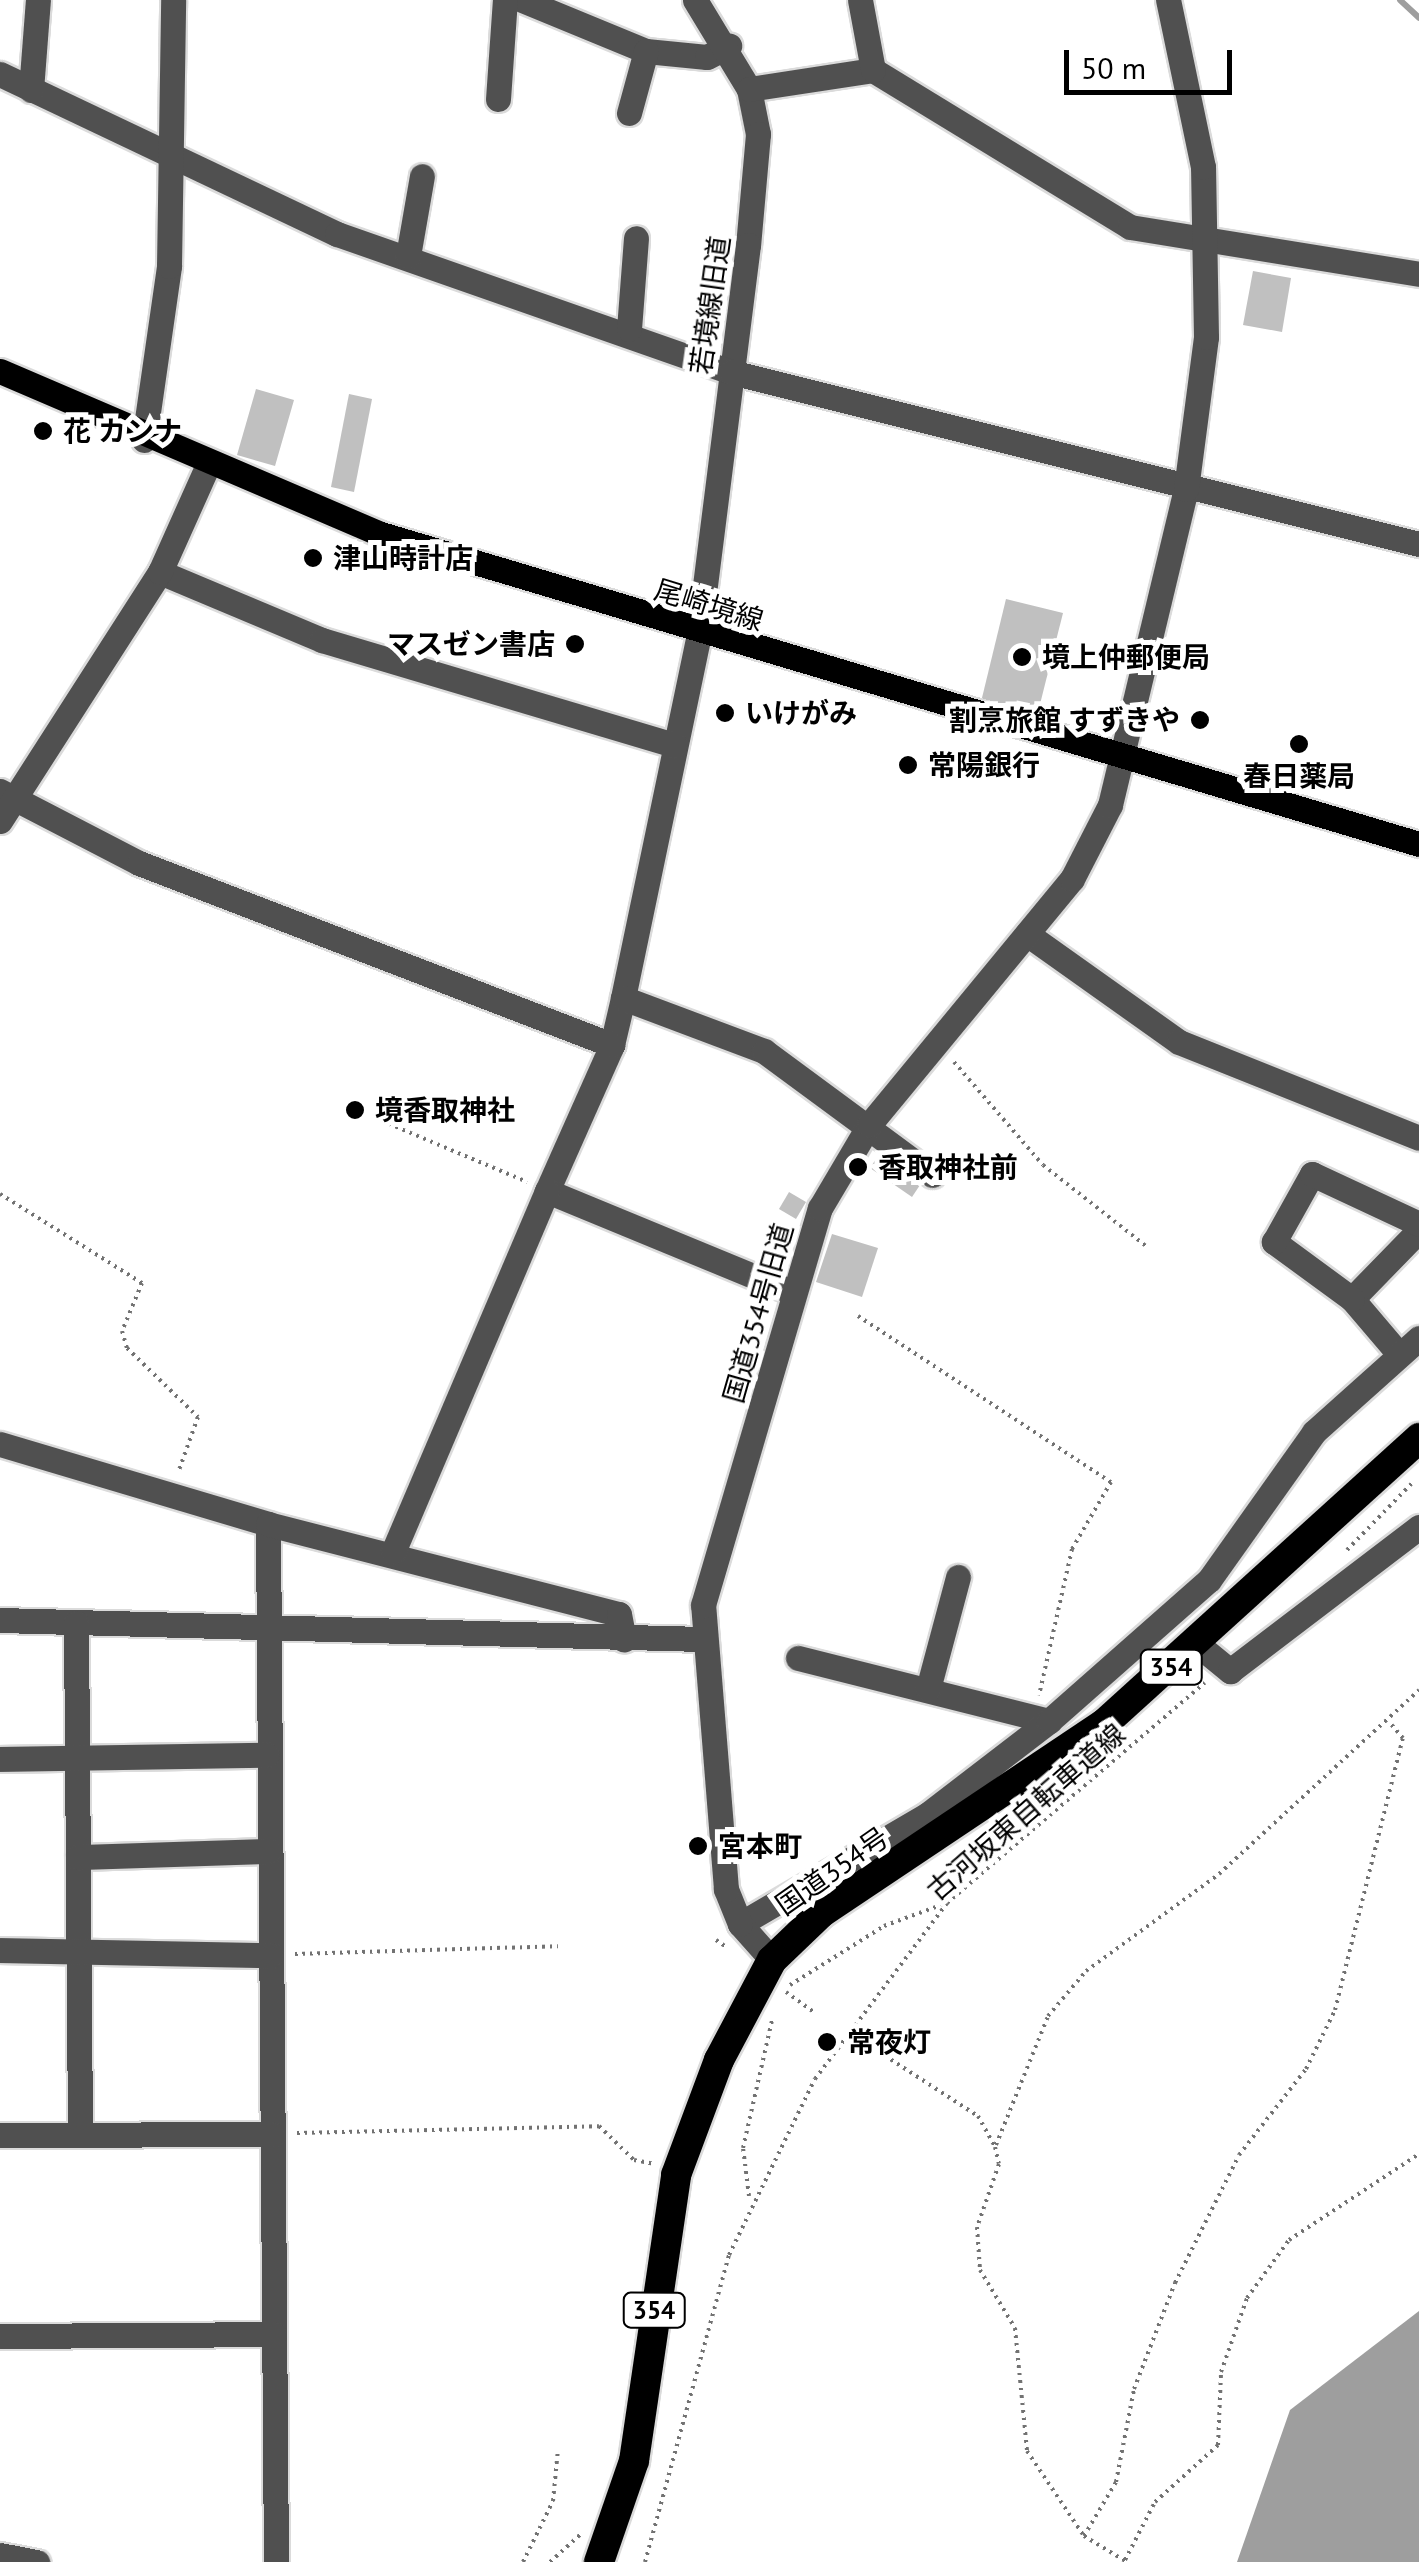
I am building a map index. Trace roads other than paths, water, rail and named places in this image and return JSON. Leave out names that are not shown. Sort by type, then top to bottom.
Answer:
[{"type":"highway","name":"国道354号","points":[[600,2562],[637,2444],[678,2168],[719,2060],[772,1960],[821,1913],[1065,1753],[1197,1644],[1419,1438]]},
{"type":"main road","name":"尾崎境線","points":[[0,371],[207,467],[396,539],[698,634],[1419,844]]},
{"type":"street","points":[[31,90],[38,0]]},
{"type":"street","points":[[144,440],[163,349],[174,0]]},
{"type":"street","points":[[498,100],[504,0]]},
{"type":"street","points":[[522,0],[646,51],[707,57],[729,46]]},
{"type":"street","name":"若境線旧道","points":[[393,1552],[612,1045],[698,634],[756,185],[749,90],[729,46],[695,0]]},
{"type":"street","points":[[860,0],[873,70]]},
{"type":"street","name":"国道354号旧道","points":[[772,1960],[740,1924],[724,1874],[703,1638],[709,1577],[820,1208],[869,1125],[1027,934],[1089,852],[1122,757],[1186,488],[1210,243],[1193,98],[1168,0]]},
{"type":"street","points":[[629,114],[646,51]]},
{"type":"street","points":[[749,90],[873,70],[1113,220],[1210,243],[1419,274]]},
{"type":"street","points":[[0,74],[171,157],[408,256],[628,329],[731,372],[1419,544]]},
{"type":"street","points":[[408,256],[422,176]]},
{"type":"street","points":[[628,329],[636,238]]},
{"type":"street","points":[[0,821],[6,794],[160,572],[207,467]]},
{"type":"street","points":[[160,572],[322,640],[675,745]]},
{"type":"street","points":[[6,794],[140,864],[612,1045]]},
{"type":"street","points":[[1027,934],[1179,1042],[1419,1138]]},
{"type":"street","points":[[623,998],[764,1051],[932,1175]]},
{"type":"street","points":[[740,1924],[928,1814],[1209,1580],[1278,1474],[1408,1345],[1274,1242],[1312,1174],[1419,1227],[1352,1299]]},
{"type":"street","points":[[547,1191],[792,1292]]},
{"type":"street","points":[[0,1444],[268,1524],[393,1552],[619,1614],[624,1640]]},
{"type":"street","points":[[268,1524],[264,1630],[276,2562]]},
{"type":"street","points":[[1197,1644],[1230,1672],[1419,1527]]},
{"type":"street","points":[[928,1689],[958,1577]]},
{"type":"street","points":[[0,1620],[624,1640],[703,1638]]},
{"type":"street","points":[[76,1623],[80,2134]]},
{"type":"street","points":[[798,1658],[1042,1718]]},
{"type":"street","points":[[0,1760],[267,1755]]},
{"type":"street","points":[[78,1858],[269,1851]]},
{"type":"street","points":[[0,1950],[270,1954]]},
{"type":"street","points":[[0,2135],[272,2134]]},
{"type":"street","points":[[0,2336],[274,2334]]},
{"type":"street","points":[[0,2556],[37,2562]]},
{"type":"waterway","points":[[1400,0],[1419,18]]},
{"type":"place","name":"花 カンナ","points":[[43,431]]},
{"type":"place","name":"津山時計店","points":[[313,558]]},
{"type":"place","name":"マスゼン書店","points":[[575,644]]},
{"type":"place","name":"境上仲郵便局","points":[[1022,657]]},
{"type":"place","name":"いけがみ","points":[[725,713]]},
{"type":"place","name":"割烹旅館 すずきや","points":[[1200,720]]},
{"type":"place","name":"春日薬局","points":[[1299,744]]},
{"type":"place","name":"常陽銀行","points":[[908,765]]},
{"type":"place","name":"境香取神社","points":[[355,1110]]},
{"type":"place","name":"香取神社前","points":[[858,1167]]},
{"type":"place","name":"宮本町","points":[[698,1846]]},
{"type":"place","name":"常夜灯","points":[[827,2042]]}]
